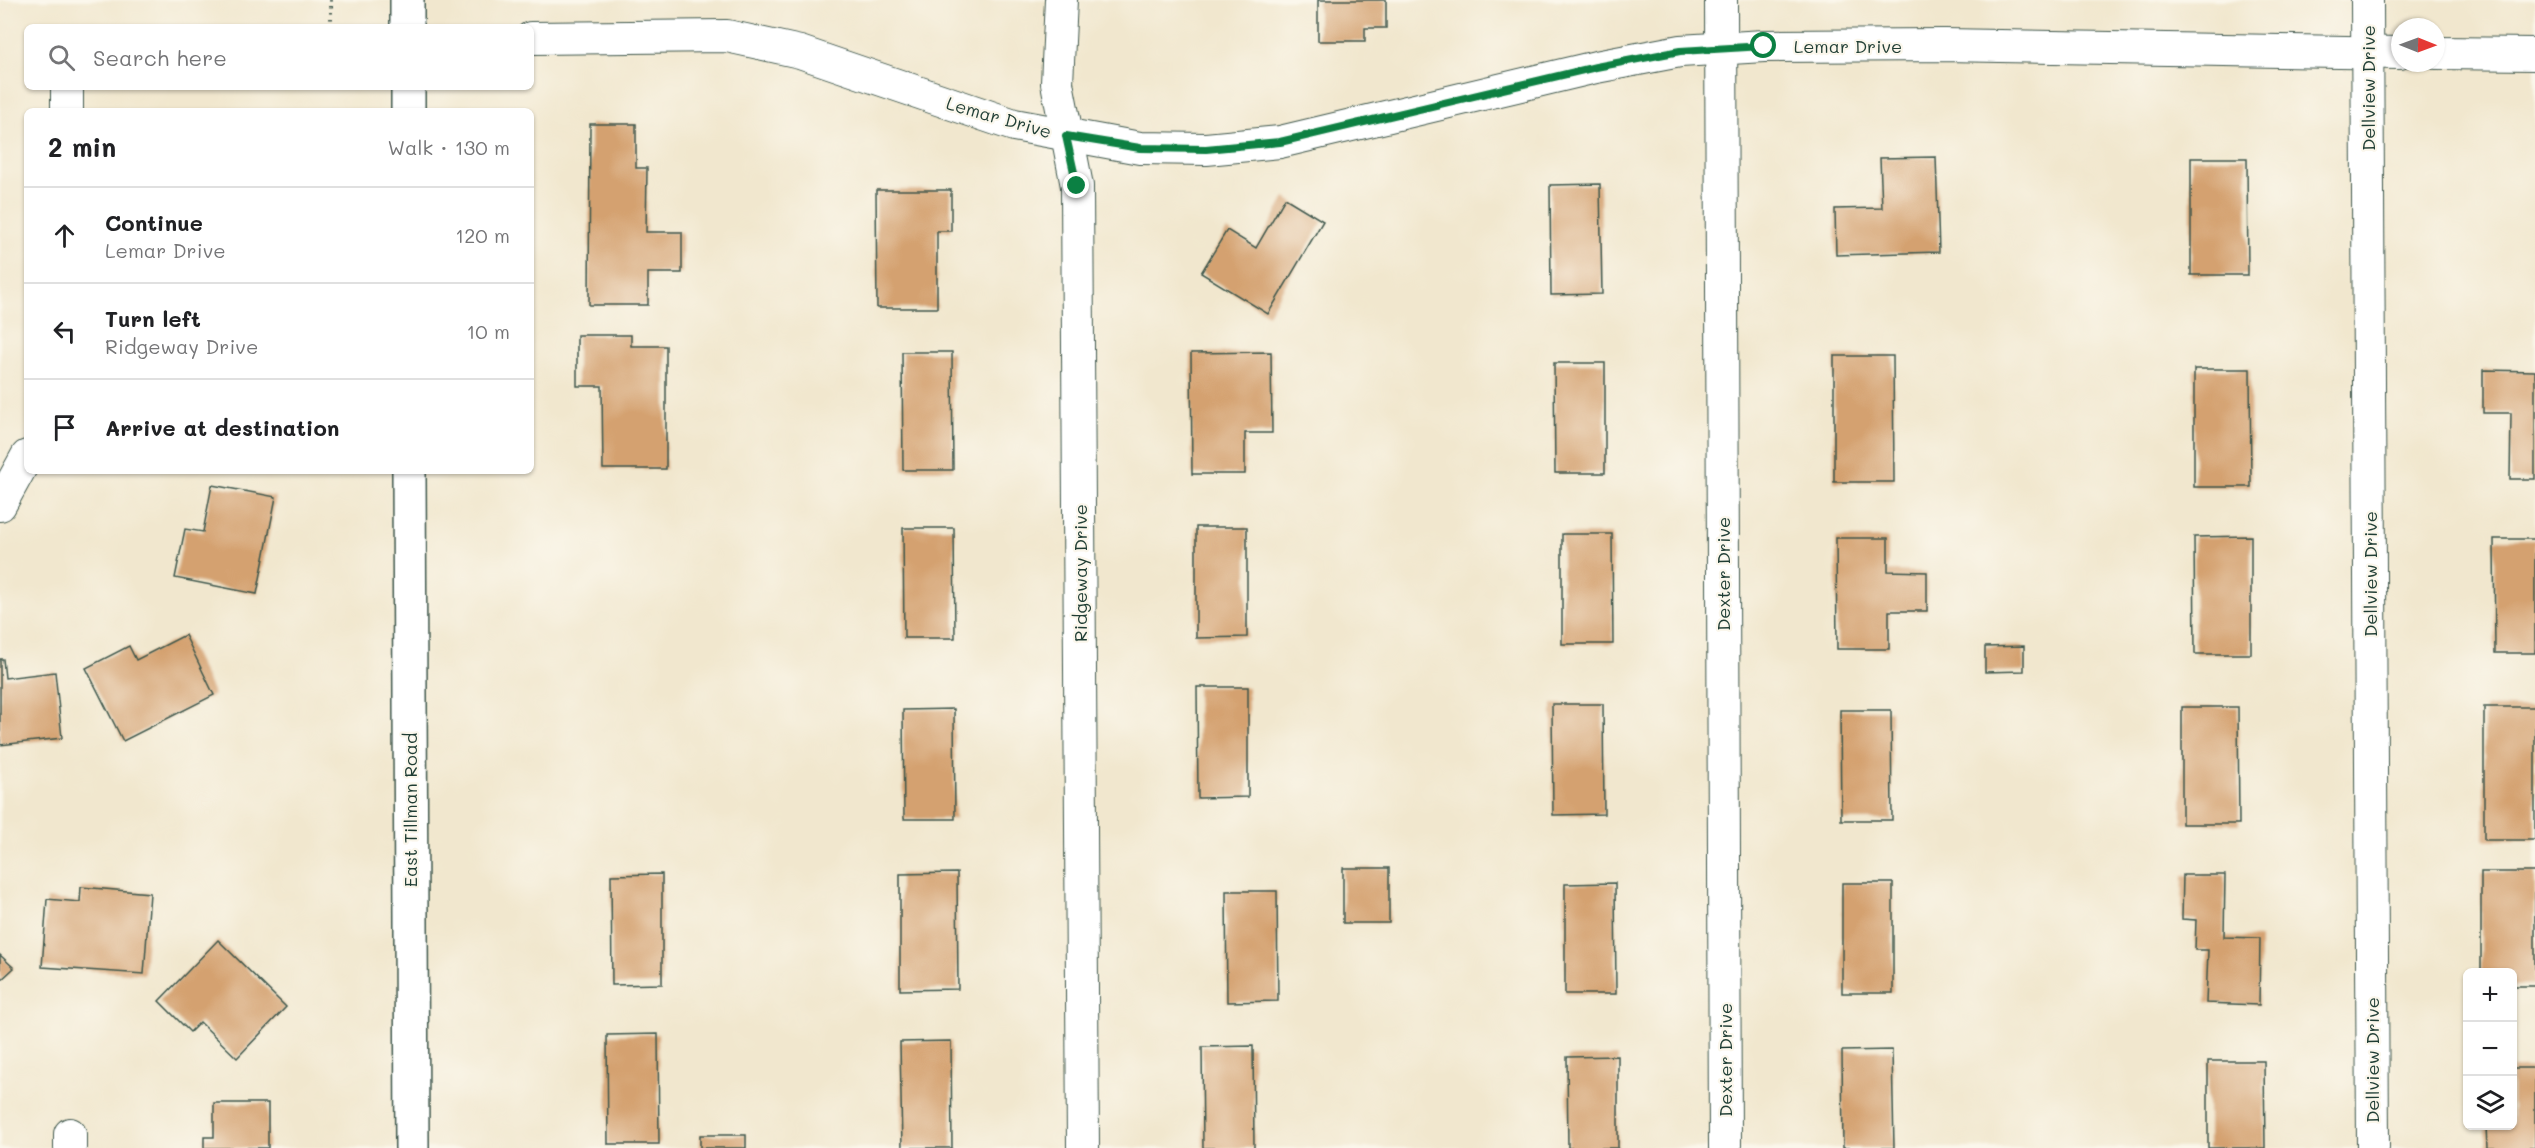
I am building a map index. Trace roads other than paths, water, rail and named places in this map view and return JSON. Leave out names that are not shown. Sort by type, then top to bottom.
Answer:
[{"type":"main road","points":[[407,0],[407,24]]},
{"type":"main road","points":[[408,90],[408,108]]},
{"type":"main road","name":"East Tillman Road","points":[[409,474],[412,1148]]},
{"type":"street","name":"Ridgeway Drive","points":[[1061,0],[1057,82],[1077,186],[1083,1148]]},
{"type":"street","name":"Dexter Drive","points":[[1721,0],[1725,1148]]},
{"type":"street","name":"Dellview Drive","points":[[2367,0],[2373,1148]]},
{"type":"street","name":"Lemar Drive","points":[[534,38],[727,36],[800,52],[1014,125],[1140,148],[1206,149],[1280,142],[1596,67],[1680,51],[1721,48],[1945,45],[2391,53]]},
{"type":"street","points":[[2445,53],[2535,54]]},
{"type":"street","points":[[67,90],[67,108]]},
{"type":"street","points":[[0,506],[24,462]]}]
